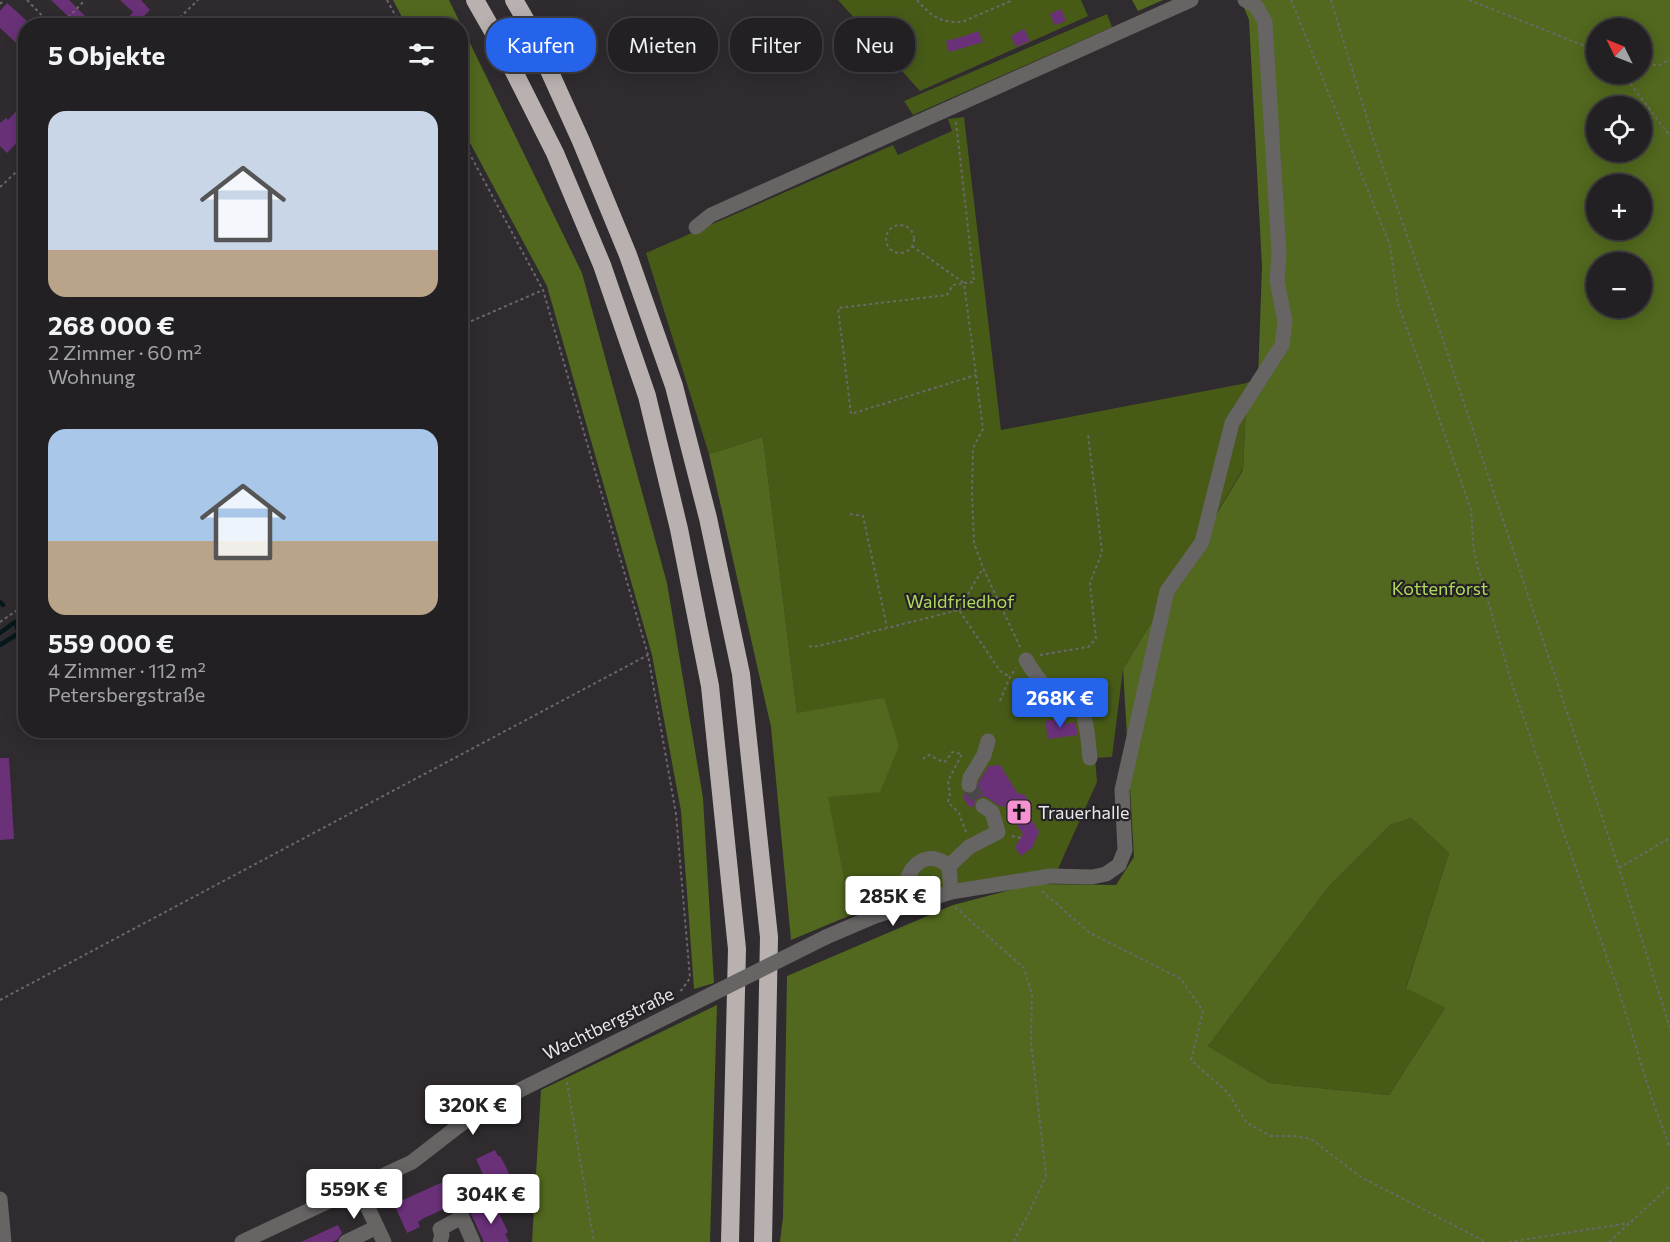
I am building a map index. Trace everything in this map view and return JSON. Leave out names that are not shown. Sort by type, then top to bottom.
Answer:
[{"type":"highway","points":[[476,0],[555,153],[602,265],[647,396],[679,529],[710,686],[737,949],[730,1242]]},
{"type":"highway","points":[[514,0],[529,26],[581,141],[628,255],[674,386],[708,518],[741,674],[769,937],[763,1242]]},
{"type":"street","points":[[696,227],[711,215],[1191,0]]},
{"type":"street","name":"Wachtbergstraße","points":[[242,1242],[412,1162],[478,1111],[672,1013],[875,916],[906,906],[952,899],[1020,880],[1050,876],[1092,877],[1106,874],[1119,865],[1125,850],[1122,790],[1167,591],[1202,542],[1232,423],[1282,345],[1285,321],[1277,281],[1279,253],[1266,22],[1256,6],[1245,0]]},
{"type":"street","points":[[1026,660],[1046,687],[1070,695],[1080,705],[1084,716],[1090,758]]},
{"type":"street","points":[[969,785],[970,778],[984,755],[988,741]]},
{"type":"street","points":[[949,866],[969,847],[998,832],[992,812],[983,806]]},
{"type":"street","points":[[906,906],[903,894],[912,870],[921,861],[931,858],[940,859],[949,866],[952,899]]},
{"type":"street","points":[[358,1187],[384,1242]]},
{"type":"street","points":[[0,1199],[4,1242]]},
{"type":"street","points":[[440,1242],[442,1235],[440,1229],[462,1218],[473,1242]]},
{"type":"street","points":[[346,1242],[377,1227]]},
{"type":"path","points":[[0,4],[4,0]]},
{"type":"path","points":[[27,0],[44,18]]},
{"type":"path","points":[[68,18],[85,0]]},
{"type":"path","points":[[179,18],[198,0]]},
{"type":"path","points":[[387,0],[397,18]]},
{"type":"path","points":[[917,0],[939,19],[962,22],[1013,0]]},
{"type":"path","points":[[1291,0],[1390,246],[1398,304],[1471,510],[1474,553],[1512,684],[1622,1001],[1651,1096],[1670,1148]]},
{"type":"path","points":[[1331,0],[1372,135],[1433,310],[1670,1028]]},
{"type":"path","points":[[1469,0],[1586,47]]},
{"type":"path","points":[[1652,65],[1660,65],[1670,59]]},
{"type":"path","points":[[1631,84],[1670,136]]},
{"type":"path","points":[[953,106],[974,282],[953,285],[947,295],[838,308],[851,414],[976,375]]},
{"type":"path","points":[[468,151],[543,290],[648,655],[676,814],[690,978],[672,1005],[672,1013]]},
{"type":"path","points":[[0,187],[18,170]]},
{"type":"path","points":[[902,225],[907,227],[914,235],[912,246],[905,252],[894,252],[887,245],[887,234],[890,229],[902,225]]},
{"type":"path","points":[[912,246],[964,283],[982,429],[973,448],[974,543],[983,568],[1026,660]]},
{"type":"path","points":[[468,323],[543,290]]},
{"type":"path","points":[[999,701],[1018,664],[1034,656],[1088,647],[1096,639],[1090,583],[1102,552],[1088,434]]},
{"type":"path","points":[[850,514],[863,516],[887,627]]},
{"type":"path","points":[[809,646],[852,638],[959,610],[983,568]]},
{"type":"path","points":[[0,622],[18,610]]},
{"type":"path","points":[[959,610],[1000,671],[1010,676]]},
{"type":"path","points":[[0,1000],[648,655]]},
{"type":"path","points":[[924,759],[929,755],[943,762],[951,752],[962,754],[948,781],[950,794],[948,802],[959,813],[969,847]]},
{"type":"path","points":[[1619,868],[1670,838]]},
{"type":"path","points":[[1020,880],[1033,884],[1090,933],[1181,979],[1203,1011],[1191,1060],[1228,1093],[1247,1123],[1271,1136],[1311,1139],[1361,1176],[1486,1242]]},
{"type":"path","points":[[952,899],[1024,968],[1032,995],[1031,1043],[1046,1176],[1013,1242]]},
{"type":"path","points":[[564,1067],[594,1242]]},
{"type":"path","points":[[1609,1242],[1670,1186]]},
{"type":"path","points":[[1509,1242],[1629,1223]]},
{"type":"green space","points":[[393,0],[449,0],[458,18],[402,18]]},
{"type":"green space","points":[[838,0],[1081,0],[1088,16],[920,91],[903,72],[915,72],[915,18],[854,18]]},
{"type":"green space","points":[[1132,0],[1163,0],[1138,11]]},
{"type":"green space","name":"Kottenforst","points":[[1241,0],[1670,0],[1670,1242],[780,1242],[783,1217],[787,976],[953,905],[1033,884],[1116,885],[1134,857],[1123,669],[1243,470],[1247,383],[1258,379],[1262,267],[1249,20]],"holes":[[[1411,818],[1449,853],[1406,988],[1445,1008],[1389,1095],[1270,1083],[1208,1046],[1330,885],[1390,825]]]},
{"type":"green space","points":[[1107,14],[1112,27],[913,115],[904,101]]},
{"type":"green space","points":[[468,39],[582,273],[667,583],[703,798],[714,983],[694,989],[681,811],[652,655],[547,286],[468,139]]},
{"type":"green space","name":"Waldfriedhof","points":[[964,117],[1001,430],[1247,383],[1243,469],[1123,669],[1112,757],[1095,758],[1097,782],[1057,871],[851,915],[823,925],[763,437],[709,454],[646,253],[893,145],[898,155],[952,131],[948,119]]},
{"type":"green space","points":[[763,437],[797,713],[884,698],[899,746],[880,792],[828,797],[851,915],[791,940],[771,727],[709,454]]},
{"type":"green space","points":[[1411,818],[1449,853],[1406,987],[1445,1008],[1389,1095],[1270,1083],[1208,1046],[1330,885],[1390,825]]},
{"type":"green space","points":[[717,1005],[710,1242],[532,1242],[541,1090]]},
{"type":"building","points":[[51,0],[69,0],[87,18],[70,18]]},
{"type":"building","points":[[120,0],[141,0],[150,10],[142,18],[128,18],[133,12]]},
{"type":"building","points":[[7,3],[24,18],[18,18],[18,45],[0,28],[0,11]]},
{"type":"building","points":[[1061,9],[1066,21],[1055,25],[1050,14]]},
{"type":"building","points":[[1024,29],[1030,41],[1016,47],[1011,36]]},
{"type":"building","points":[[978,31],[983,42],[949,52],[946,41]]},
{"type":"building","points":[[18,109],[18,141],[7,153],[0,146],[0,123],[6,118],[8,120]]},
{"type":"building","points":[[1065,718],[1066,724],[1075,722],[1078,735],[1048,739],[1045,721]]},
{"type":"building","points":[[0,758],[9,758],[14,839],[0,840]]},
{"type":"building","name":"Trauerhalle","points":[[1000,765],[1018,794],[1024,794],[1032,806],[1028,814],[1039,832],[1034,846],[1021,856],[1015,847],[1023,834],[1004,806],[999,806],[983,796],[975,800],[974,807],[969,807],[963,797],[965,793],[972,794],[976,791],[979,781],[989,766]]},
{"type":"building","points":[[495,1150],[509,1174],[506,1175],[510,1185],[503,1188],[508,1197],[496,1203],[476,1159]]},
{"type":"building","points":[[454,1177],[465,1202],[445,1212],[444,1209],[424,1218],[418,1222],[420,1227],[407,1233],[394,1204]]},
{"type":"building","points":[[494,1203],[508,1232],[505,1234],[509,1242],[484,1242],[471,1214]]},
{"type":"building","points":[[338,1225],[342,1233],[337,1240],[301,1242]]},
{"type":"waterway","points":[[0,602],[3,605]]},
{"type":"waterway","points":[[0,633],[15,622],[18,630]]},
{"type":"waterway","points":[[0,645],[18,634]]},
{"type":"tunnel","points":[[969,785],[983,806]]},
{"type":"place","name":"Trauerhalle","points":[[1019,812]]}]
